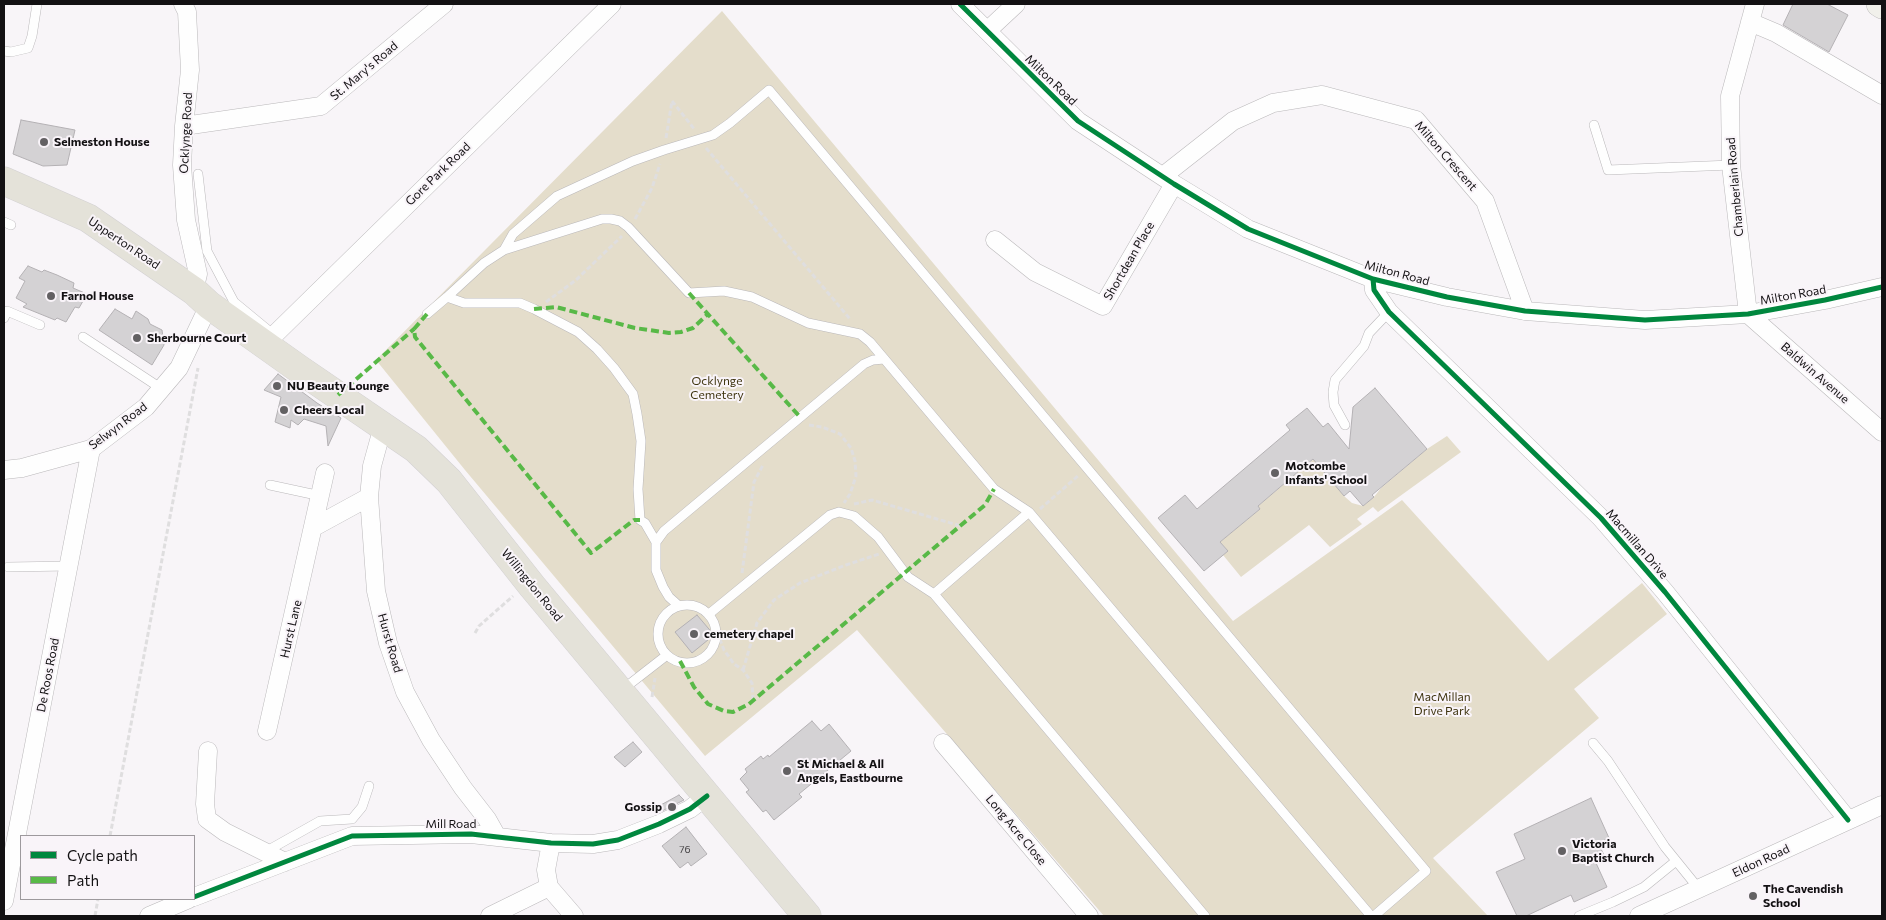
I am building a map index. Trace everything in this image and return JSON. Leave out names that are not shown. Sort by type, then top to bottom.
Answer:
[{"type":"main road","name":"Upperton Road","points":[[4,181],[88,218],[202,298]]},
{"type":"main road","name":"Willingdon Road","points":[[202,298],[270,340],[416,449],[449,481],[532,586],[806,916]]},
{"type":"street","name":"Ocklynge Road","points":[[183,4],[187,12],[190,70],[182,164],[186,220],[202,298]]},
{"type":"street","name":"St. Mary's Road","points":[[184,126],[321,106],[444,4]]},
{"type":"street","name":"Gore Park Road","points":[[270,340],[612,4]]},
{"type":"street","name":"Milton Road","points":[[960,4],[1078,121],[1248,228],[1373,279],[1447,297],[1525,311],[1645,320],[1748,314],[1825,300],[1882,286]]},
{"type":"street","points":[[987,31],[1016,4]]},
{"type":"street","name":"Chamberlain Road","points":[[1748,314],[1731,165],[1730,96],[1755,4]]},
{"type":"street","points":[[1750,22],[1776,33],[1882,95]]},
{"type":"street","name":"Milton Crescent","points":[[1169,180],[1233,121],[1273,103],[1322,95],[1416,120],[1485,200],[1525,311]]},
{"type":"street","name":"Shortdean Place","points":[[995,240],[1036,272],[1103,306],[1169,180]]},
{"type":"street","name":"Macmillan Drive","points":[[1373,279],[1374,290],[1389,312],[1601,518],[1666,592],[1848,820]]},
{"type":"street","name":"Selwyn Road","points":[[4,470],[22,468],[91,449],[146,407],[179,368],[202,298]]},
{"type":"street","name":"Baldwin Avenue","points":[[1748,314],[1882,432]]},
{"type":"street","name":"Hurst Road","points":[[383,426],[372,466],[369,497],[376,590],[388,643],[405,692],[431,740],[463,788],[487,819],[496,836]]},
{"type":"street","name":"De Roos Road","points":[[4,901],[91,449]]},
{"type":"street","name":"Hurst Lane","points":[[267,731],[325,474]]},
{"type":"street","points":[[314,527],[369,497]]},
{"type":"street","name":"Long Acre Close","points":[[943,743],[1089,916]]},
{"type":"street","points":[[208,751],[205,804],[207,819],[225,832],[285,862]]},
{"type":"street","name":"Mill Road","points":[[195,897],[352,836],[471,834],[551,844],[593,844],[618,840],[659,824],[690,809],[707,796]]},
{"type":"street","name":"Eldon Road","points":[[1638,916],[1848,820],[1880,810]]},
{"type":"street","points":[[551,844],[546,870],[549,887],[574,916]]},
{"type":"street","points":[[491,916],[549,887]]},
{"type":"street","points":[[149,916],[172,911],[188,900]]},
{"type":"lane","points":[[4,51],[11,52],[28,48],[32,36],[37,4]]},
{"type":"lane","points":[[427,314],[484,263],[504,250],[602,218],[620,221],[628,227],[689,293],[724,291],[752,297],[808,323],[860,334],[884,358],[994,489],[1029,512],[1372,916],[1426,872],[769,90],[713,135],[633,161],[557,196],[513,234],[504,250]]},
{"type":"lane","points":[[1594,125],[1608,170],[1731,165]]},
{"type":"lane","points":[[198,174],[207,250],[234,302],[270,340]]},
{"type":"lane","points":[[447,298],[464,303],[520,303],[578,332],[614,368],[632,394],[637,414],[641,441],[638,510],[640,520],[645,523],[656,542],[656,570],[669,597],[679,606]]},
{"type":"lane","points":[[4,318],[7,311],[40,325]]},
{"type":"lane","points":[[1345,425],[1334,406],[1333,392],[1335,380],[1364,346],[1369,333],[1389,312]]},
{"type":"lane","points":[[83,337],[162,389]]},
{"type":"lane","points":[[656,542],[664,531],[864,364],[884,358]]},
{"type":"lane","points":[[270,486],[321,496]]},
{"type":"lane","points":[[709,614],[830,515],[839,512],[854,516],[878,537],[908,577],[934,594],[1204,916]]},
{"type":"lane","points":[[934,594],[1029,512]]},
{"type":"lane","points":[[8,567],[69,566]]},
{"type":"lane","points":[[693,605],[702,608],[709,614],[717,632],[713,646],[704,658],[695,662],[685,663],[667,655],[658,638],[661,620],[667,613],[679,606],[693,605]]},
{"type":"lane","points":[[620,692],[667,655]]},
{"type":"lane","points":[[1593,744],[1608,761],[1676,861],[1699,889]]},
{"type":"lane","points":[[264,852],[320,821],[352,819],[362,807],[369,786]]},
{"type":"lane","points":[[1579,916],[1644,887],[1676,861]]},
{"type":"path","points":[[672,101],[698,134],[699,139],[855,325],[860,334]]},
{"type":"path","points":[[110,835],[198,368]]},
{"type":"path","points":[[790,425],[822,427],[840,434],[851,448],[856,462],[856,476],[850,494],[839,512]]},
{"type":"path","points":[[740,589],[754,482],[764,463],[768,444]]},
{"type":"path","points":[[1029,512],[1036,513],[1087,468]]},
{"type":"path","points":[[839,512],[849,505],[872,500],[961,526]]},
{"type":"path","points":[[743,670],[757,623],[774,600],[800,583],[888,551]]},
{"type":"path","points":[[475,633],[479,626],[514,596]]},
{"type":"path","points":[[717,632],[724,650],[734,664],[743,670],[752,683],[753,700]]},
{"type":"path","points":[[95,916],[98,900]]},
{"type":"green space","name":"Ocklynge Cemetery","points":[[722,11],[1233,621],[1402,500],[1548,661],[1642,583],[1667,614],[1574,689],[1599,718],[1433,858],[1488,916],[1104,916],[857,630],[705,756],[465,470],[376,360]]},
{"type":"green space","points":[[1447,436],[1461,452],[1378,512],[1373,507],[1357,519],[1362,524],[1330,547],[1309,525],[1241,577],[1223,555],[1228,551],[1220,542],[1260,509],[1258,506],[1315,458],[1344,496],[1352,503],[1363,506],[1427,449]]},
{"type":"building","points":[[1793,4],[1827,4],[1848,15],[1829,52],[1783,25]]},
{"type":"building","name":"Selmeston House","points":[[21,120],[75,130],[67,165],[43,166],[13,154]]},
{"type":"building","name":"Farnol House","points":[[28,266],[42,272],[44,270],[74,283],[73,288],[87,294],[79,308],[75,307],[66,322],[57,318],[55,320],[23,307],[27,304],[16,298],[25,281],[19,278]]},
{"type":"building","name":"Sherbourne Court","points":[[115,309],[132,319],[136,311],[148,319],[150,324],[162,330],[164,345],[152,365],[99,330]]},
{"type":"building","points":[[278,374],[341,418],[328,446],[326,426],[304,419],[298,425],[291,420],[290,428],[275,422],[281,397],[264,390]]},
{"type":"building","points":[[1375,388],[1427,449],[1372,495],[1374,497],[1363,506],[1350,491],[1344,496],[1313,459],[1258,506],[1260,509],[1220,542],[1228,551],[1204,571],[1158,518],[1185,495],[1197,509],[1290,430],[1286,425],[1307,408],[1323,427],[1328,423],[1349,449],[1353,407]]},
{"type":"building","name":"cemetery chapel","points":[[697,615],[714,635],[692,653],[675,632]]},
{"type":"building","name":"St Michael & All Angels, Eastbourne","points":[[812,721],[821,731],[829,724],[851,751],[799,794],[802,797],[774,820],[766,810],[763,812],[746,792],[749,790],[740,779],[747,772],[745,769],[761,756],[763,759],[768,755],[769,757]]},
{"type":"building","points":[[633,742],[642,752],[625,767],[614,757]]},
{"type":"building","points":[[679,795],[684,800],[662,811],[659,806]]},
{"type":"building","name":"Victoria Baptist Church","points":[[1591,798],[1609,838],[1598,843],[1606,859],[1596,863],[1607,887],[1574,902],[1571,895],[1526,916],[1517,916],[1496,872],[1525,859],[1514,834]]},
{"type":"building","points":[[686,827],[707,854],[691,866],[688,862],[680,868],[662,846]]},
{"type":"marked path","points":[[689,293],[800,417]]},
{"type":"marked path","points":[[534,309],[556,307],[635,328],[669,333],[693,328],[708,314]]},
{"type":"marked path","points":[[427,314],[414,329],[415,337],[591,553],[634,520],[640,520]]},
{"type":"marked path","points":[[338,395],[414,329]]},
{"type":"marked path","points":[[680,661],[694,687],[708,704],[724,711],[733,712],[749,704],[985,505],[994,489]]},
{"type":"cycle path","points":[[960,4],[1078,121],[1174,184],[1248,229],[1373,279],[1447,297],[1525,311],[1645,320],[1748,314],[1882,287]]},
{"type":"cycle path","points":[[1373,279],[1374,290],[1389,312],[1601,518],[1665,592],[1848,820]]},
{"type":"cycle path","points":[[195,897],[352,836],[471,834],[551,843],[593,844],[618,840],[659,824],[690,809],[707,796]]},
{"type":"place","name":"Selmeston House","points":[[44,142]]},
{"type":"place","name":"Farnol House","points":[[51,296]]},
{"type":"place","name":"Sherbourne Court","points":[[137,338]]},
{"type":"place","name":"NU Beauty Lounge","points":[[277,386]]},
{"type":"place","name":"Cheers Local","points":[[284,410]]},
{"type":"place","name":"Motcombe Infants' School","points":[[1275,473]]},
{"type":"place","name":"cemetery chapel","points":[[694,634]]},
{"type":"place","name":"St Michael & All Angels, Eastbourne","points":[[787,771]]},
{"type":"place","name":"Gossip","points":[[672,807]]},
{"type":"place","name":"Victoria Baptist Church","points":[[1562,851]]},
{"type":"place","name":"The Cavendish School","points":[[1753,896]]},
{"type":"park label","name":"MacMillan Drive Park","points":[[1442,704]]}]
